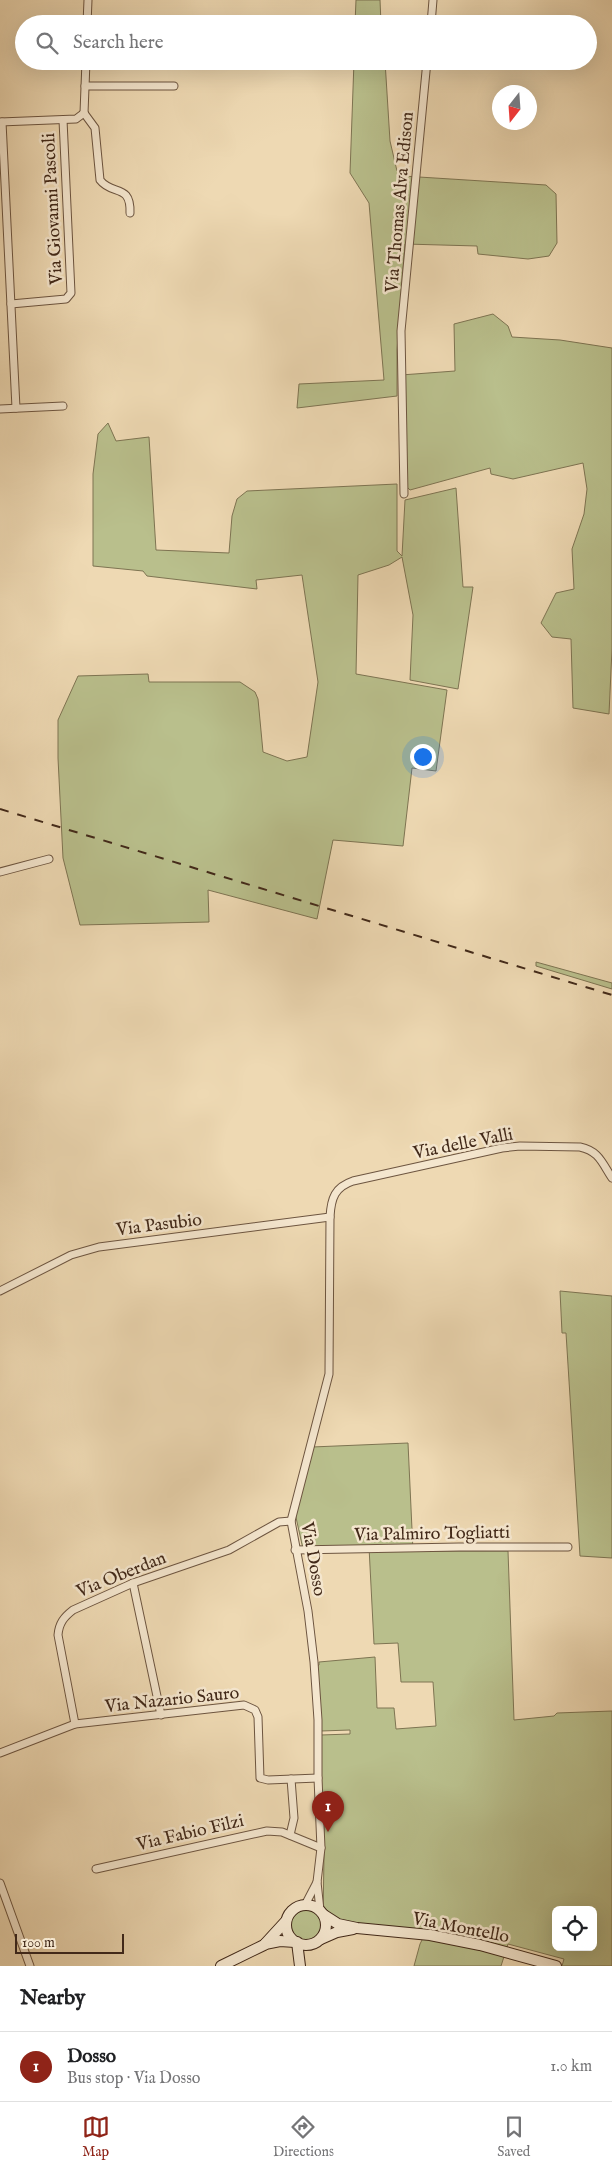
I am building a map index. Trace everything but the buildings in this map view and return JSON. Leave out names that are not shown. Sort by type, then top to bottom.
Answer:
[{"type":"street","points":[[87,15],[88,0]]},
{"type":"street","points":[[432,15],[433,0]]},
{"type":"street","points":[[86,70],[84,113],[95,128],[100,180],[105,185],[127,195],[130,213]]},
{"type":"street","name":"Via Thomas Alva Edison","points":[[404,494],[401,346],[426,70]]},
{"type":"street","points":[[85,86],[174,86]]},
{"type":"street","points":[[16,408],[1,122],[76,119],[84,113]]},
{"type":"street","name":"Via Giovanni Pascoli","points":[[11,304],[66,299],[71,293],[63,120]]},
{"type":"street","points":[[0,409],[63,406]]},
{"type":"street","points":[[0,872],[49,859]]},
{"type":"street","name":"Via delle Valli","points":[[330,1216],[334,1194],[345,1183],[502,1148],[546,1146],[589,1149],[602,1159],[612,1178]]},
{"type":"street","name":"Via Pasubio","points":[[0,1291],[71,1255],[99,1247],[330,1216]]},
{"type":"street","name":"Via Dosso","points":[[322,1912],[317,1882],[321,1848],[318,1720],[314,1662],[308,1611],[291,1521],[329,1374],[330,1216]]},
{"type":"street","name":"Via Oberdan","points":[[75,1724],[58,1635],[61,1621],[73,1610],[133,1583],[229,1550],[279,1522],[291,1521]]},
{"type":"street","name":"Via Palmiro Togliatti","points":[[296,1550],[568,1547]]},
{"type":"street","points":[[133,1583],[161,1715]]},
{"type":"street","name":"Via Nazario Sauro","points":[[0,1753],[75,1724],[244,1705],[250,1706],[255,1710],[258,1717],[260,1778],[268,1780],[318,1778]]},
{"type":"street","points":[[290,1835],[294,1818],[291,1779]]},
{"type":"street","name":"Via Fabio Filzi","points":[[96,1869],[276,1830],[321,1848]]},
{"type":"street","points":[[0,1882],[30,1966]]},
{"type":"street","name":"Via Dosso","points":[[305,1905],[317,1882]]},
{"type":"street","points":[[221,1966],[264,1945],[280,1941],[300,1943],[321,1939],[326,1928],[322,1912],[305,1905],[295,1908],[264,1945]]},
{"type":"street","name":"Via Montello","points":[[322,1912],[338,1924],[357,1928],[430,1935],[480,1945],[537,1963],[556,1966]]},
{"type":"street","points":[[286,1920],[288,1932],[300,1943]]},
{"type":"street","name":"Via Montello","points":[[321,1939],[337,1932],[357,1928]]},
{"type":"street","points":[[299,1963],[300,1943]]},
{"type":"green space","points":[[356,0],[380,0],[381,15],[355,15]]},
{"type":"green space","points":[[354,70],[386,70],[390,141],[397,171],[403,176],[546,185],[556,194],[557,243],[549,256],[528,259],[478,254],[477,246],[405,244],[397,350],[397,396],[297,408],[299,384],[384,380],[369,203],[350,173]]},
{"type":"green space","points":[[493,314],[508,326],[512,337],[560,340],[612,348],[612,649],[609,714],[573,708],[571,639],[552,637],[541,623],[556,593],[574,589],[572,549],[584,514],[587,489],[583,463],[513,479],[491,474],[490,468],[410,490],[406,486],[401,375],[455,371],[454,324]]},
{"type":"green space","points":[[108,423],[116,441],[149,437],[156,550],[229,553],[232,516],[237,499],[247,491],[397,484],[397,551],[402,556],[405,500],[456,488],[463,587],[473,587],[458,689],[410,680],[413,615],[402,557],[389,565],[358,575],[356,674],[447,690],[436,771],[412,768],[403,846],[333,840],[317,919],[208,890],[209,922],[80,925],[63,858],[58,758],[58,720],[78,676],[148,674],[149,682],[240,682],[255,692],[258,699],[263,752],[287,761],[307,757],[318,682],[302,575],[256,580],[257,589],[147,576],[143,571],[93,566],[93,474],[98,434]]},
{"type":"green space","points":[[536,962],[612,983],[612,989],[536,966]]},
{"type":"green space","points":[[560,1291],[612,1296],[612,1558],[580,1556],[566,1333],[562,1333]]},
{"type":"green space","points":[[408,1443],[413,1551],[508,1551],[514,1720],[554,1716],[557,1713],[612,1711],[612,1966],[562,1966],[564,1959],[508,1944],[501,1966],[414,1966],[420,1944],[427,1930],[323,1925],[319,1935],[308,1941],[299,1939],[292,1933],[291,1919],[301,1910],[314,1911],[323,1920],[324,1855],[320,1788],[321,1735],[350,1734],[350,1730],[321,1731],[317,1666],[319,1662],[375,1657],[377,1708],[394,1708],[396,1729],[436,1726],[433,1682],[401,1682],[398,1643],[374,1644],[369,1547],[303,1549],[295,1513],[312,1447]]},
{"type":"railway","points":[[0,809],[612,995]]},
{"type":"place","name":"Dosso","points":[[328,1832]]}]
